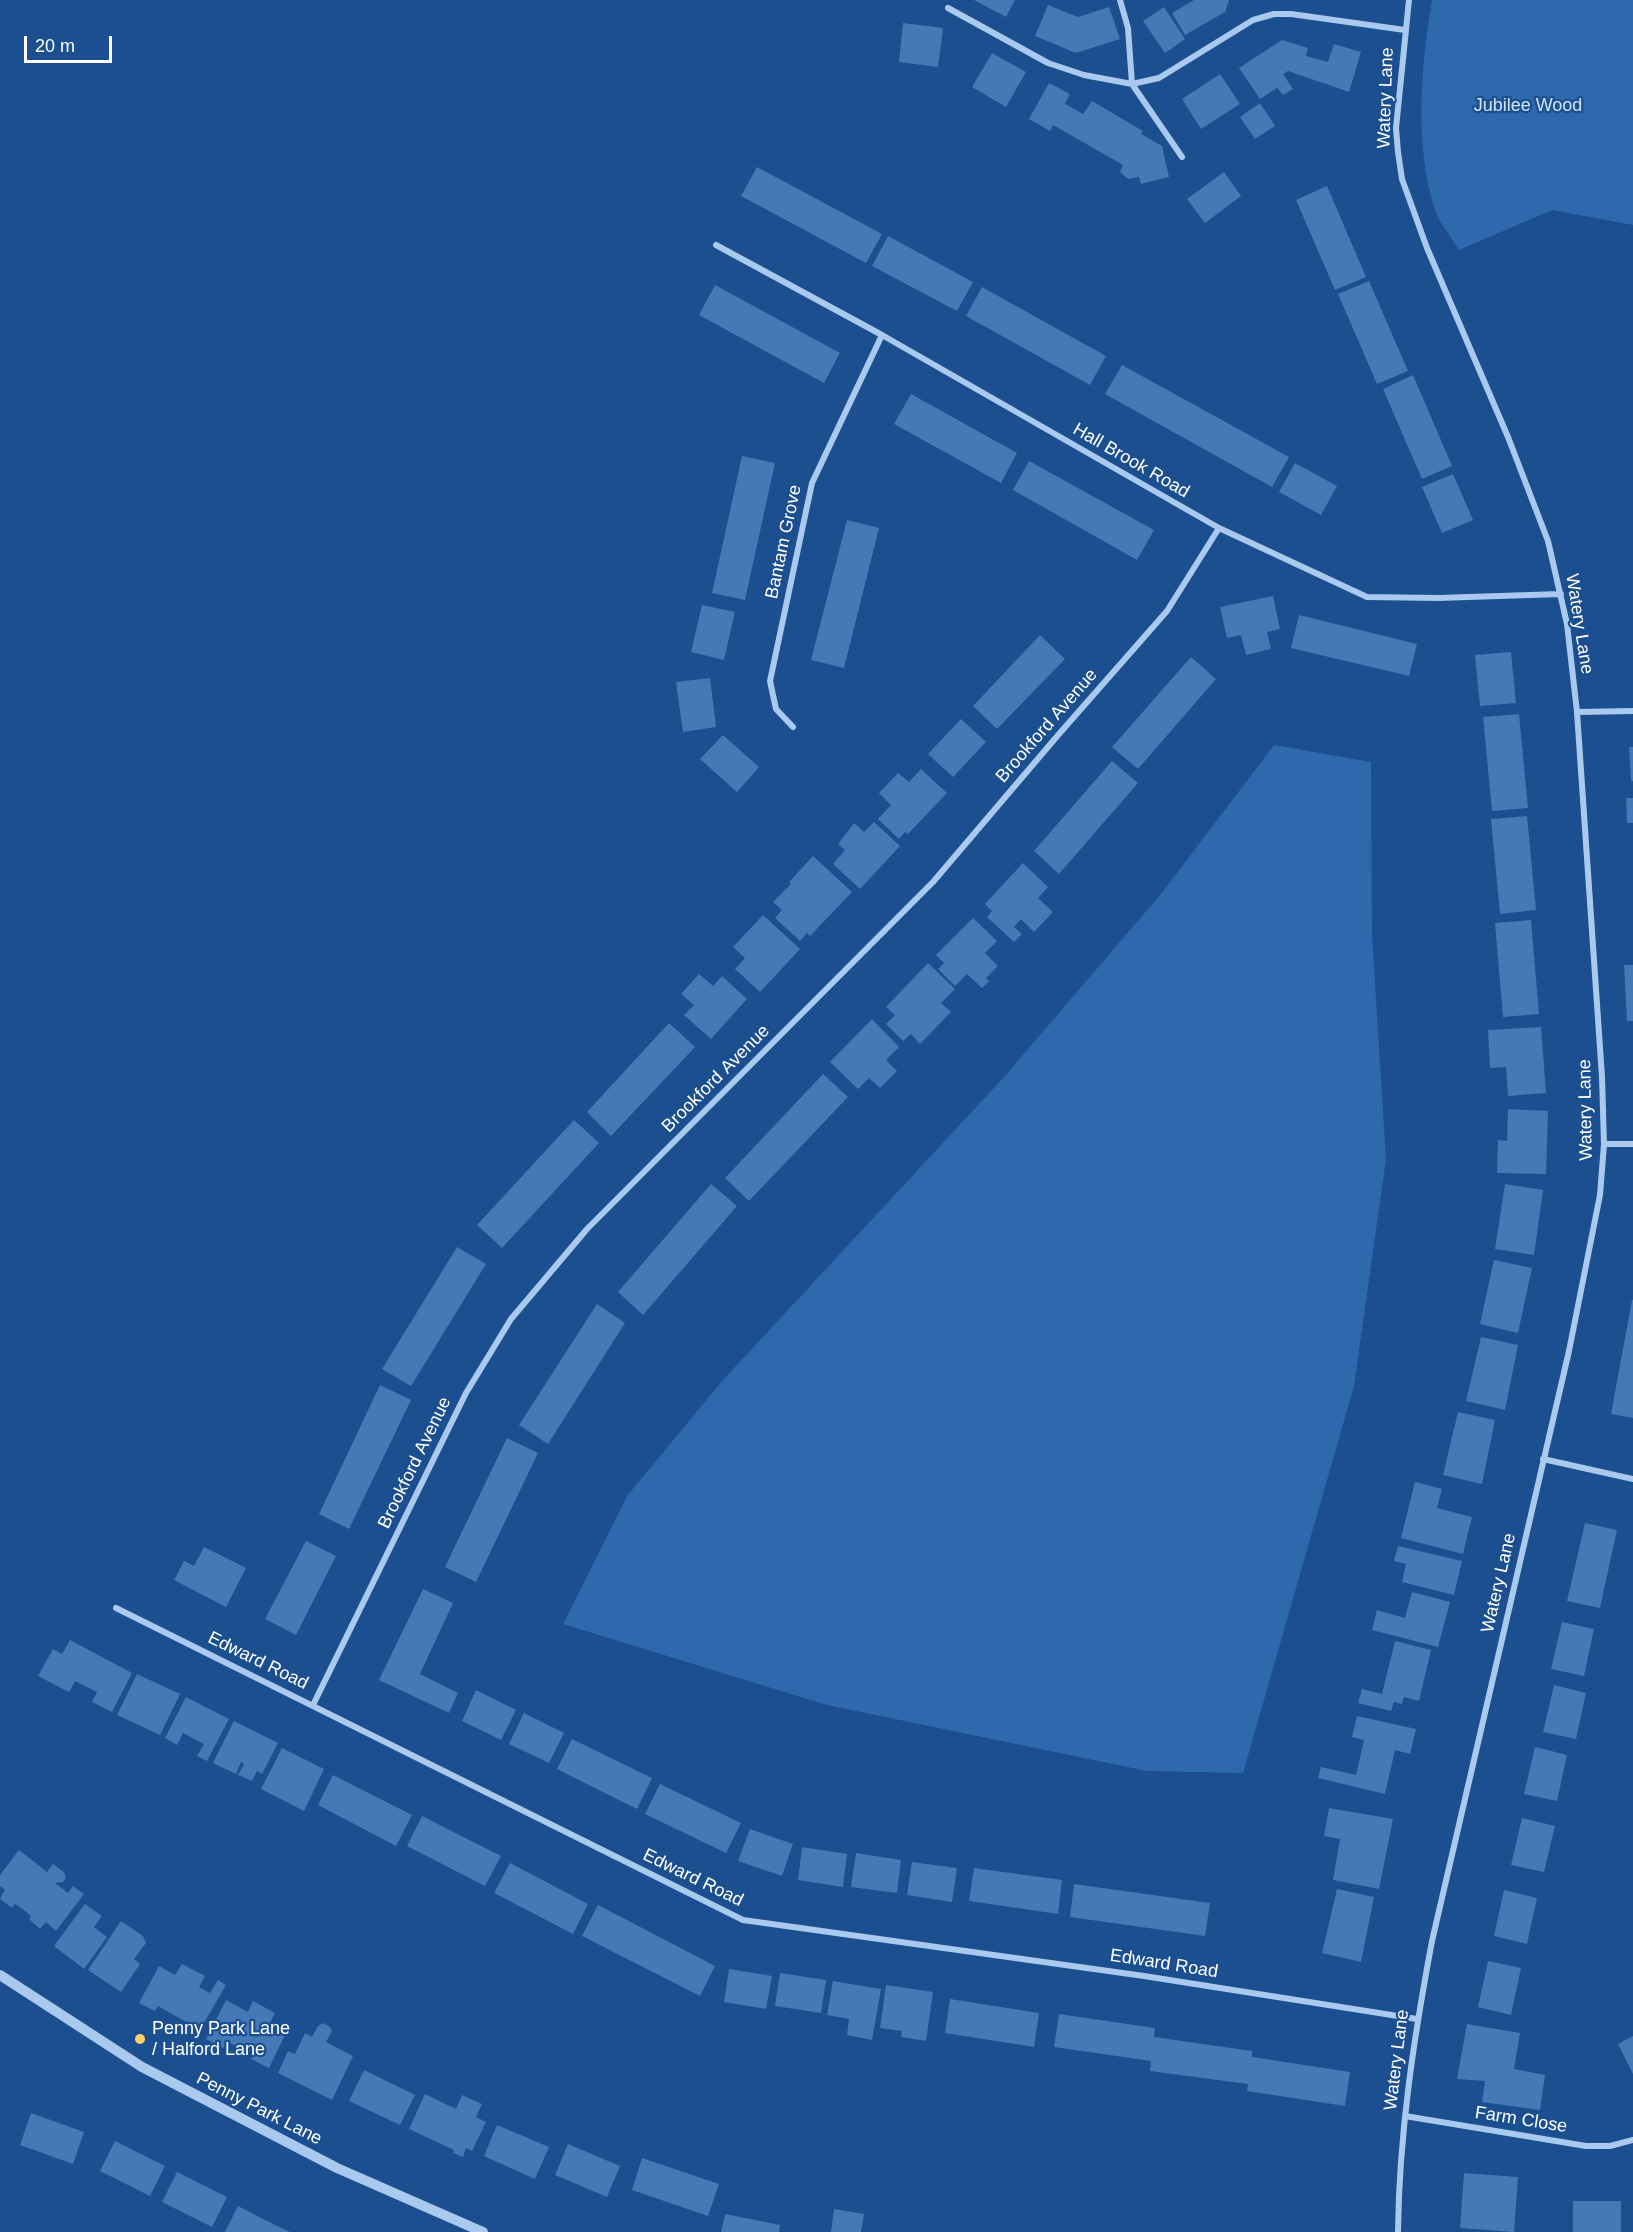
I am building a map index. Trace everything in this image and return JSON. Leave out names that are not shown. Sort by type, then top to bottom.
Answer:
[{"type":"street","points":[[1120,0],[1128,28],[1132,84],[1182,157]]},
{"type":"street","name":"Watery Lane","points":[[1398,2232],[1405,2116],[1417,2019],[1432,1941],[1569,1351],[1598,1206],[1604,1144],[1602,1077],[1576,712],[1562,594],[1548,541],[1508,436],[1427,248],[1402,179],[1396,128],[1409,0]]},
{"type":"street","points":[[948,8],[1048,63],[1084,75],[1132,84],[1160,78],[1253,20],[1274,14],[1291,14],[1405,30]]},
{"type":"street","name":"Hall Brook Road","points":[[716,245],[882,335],[1219,528],[1367,597],[1438,598],[1562,594]]},
{"type":"street","name":"Bantam Grove","points":[[793,727],[776,709],[770,681],[812,483],[882,335]]},
{"type":"street","name":"Brookford Avenue","points":[[313,1705],[466,1393],[512,1319],[587,1229],[933,882],[1167,611],[1219,528]]},
{"type":"street","points":[[1576,712],[1633,711]]},
{"type":"street","points":[[1604,1144],[1633,1144]]},
{"type":"street","points":[[1543,1459],[1633,1479]]},
{"type":"street","name":"Edward Road","points":[[116,1608],[743,1920],[1123,1973],[1417,2019]]},
{"type":"street","name":"Penny Park Lane","points":[[0,1975],[142,2067],[337,2168],[483,2232]]},
{"type":"street","name":"Farm Close","points":[[1405,2116],[1586,2146],[1610,2146],[1633,2140]]},
{"type":"green space","name":"Jubilee Wood","points":[[1432,0],[1633,0],[1633,225],[1552,210],[1459,250],[1435,210],[1424,159],[1423,79]]},
{"type":"green space","points":[[1274,745],[1371,762],[1372,935],[1386,1159],[1354,1386],[1243,1773],[1147,1771],[827,1705],[563,1624],[627,1496],[723,1380],[1004,1077],[1161,894]]},
{"type":"building","points":[[974,0],[1015,0],[1006,17]]},
{"type":"building","points":[[1194,0],[1229,0],[1225,12],[1185,35],[1172,13]]},
{"type":"building","points":[[1048,5],[1078,17],[1109,7],[1120,39],[1076,53],[1035,36]]},
{"type":"building","points":[[1164,7],[1185,39],[1165,53],[1143,21]]},
{"type":"building","points":[[903,23],[943,28],[938,67],[899,62]]},
{"type":"building","points":[[1282,40],[1308,48],[1306,56],[1328,62],[1334,44],[1361,52],[1349,92],[1288,71],[1283,74],[1293,89],[1283,95],[1277,88],[1260,99],[1239,68]]},
{"type":"building","points":[[992,53],[1026,72],[1006,107],[972,87]]},
{"type":"building","points":[[1220,74],[1240,104],[1201,129],[1182,99]]},
{"type":"building","points":[[1049,83],[1070,94],[1065,104],[1083,114],[1092,101],[1143,131],[1141,134],[1162,146],[1169,177],[1141,184],[1139,177],[1128,179],[1120,172],[1123,165],[1053,125],[1050,131],[1029,119]]},
{"type":"building","points":[[1260,103],[1275,126],[1255,139],[1240,117]]},
{"type":"building","points":[[757,167],[882,234],[866,263],[741,196]]},
{"type":"building","points":[[1224,172],[1241,196],[1205,223],[1187,199]]},
{"type":"building","points":[[1327,186],[1366,277],[1335,290],[1296,200]]},
{"type":"building","points":[[888,236],[973,282],[957,311],[872,266]]},
{"type":"building","points":[[1369,281],[1408,371],[1377,384],[1338,294]]},
{"type":"building","points":[[715,285],[840,353],[824,383],[699,315]]},
{"type":"building","points":[[982,287],[1106,356],[1090,385],[966,316]]},
{"type":"building","points":[[1122,365],[1289,457],[1272,487],[1105,394]]},
{"type":"building","points":[[1413,375],[1452,466],[1422,479],[1383,389]]},
{"type":"building","points":[[911,394],[1017,453],[1001,483],[894,424]]},
{"type":"building","points":[[742,456],[775,463],[745,600],[712,593]]},
{"type":"building","points":[[1029,461],[1154,530],[1137,560],[1013,490]]},
{"type":"building","points":[[1295,463],[1337,486],[1321,515],[1279,492]]},
{"type":"building","points":[[1453,474],[1473,520],[1442,533],[1422,487]]},
{"type":"building","points":[[847,520],[879,528],[844,668],[811,660]]},
{"type":"building","points":[[1273,596],[1280,629],[1267,632],[1271,649],[1246,655],[1241,635],[1227,638],[1220,607]]},
{"type":"building","points":[[702,605],[735,612],[724,660],[691,652]]},
{"type":"building","points":[[1299,615],[1417,644],[1409,676],[1291,648]]},
{"type":"building","points":[[1040,635],[1065,659],[997,729],[973,706]]},
{"type":"building","points":[[1511,652],[1516,703],[1480,706],[1475,655]]},
{"type":"building","points":[[1191,657],[1216,679],[1138,769],[1112,747]]},
{"type":"building","points":[[710,678],[716,727],[683,732],[676,682]]},
{"type":"building","points":[[1519,714],[1528,808],[1492,811],[1483,717]]},
{"type":"building","points":[[961,719],[986,742],[953,777],[928,754]]},
{"type":"building","points":[[723,735],[759,767],[737,792],[700,759]]},
{"type":"building","points":[[1629,747],[1633,747],[1633,781],[1631,781]]},
{"type":"building","points":[[1112,761],[1138,783],[1059,874],[1034,851]]},
{"type":"building","points":[[921,769],[947,793],[908,834],[905,832],[899,839],[878,819],[891,805],[879,793],[898,773],[909,782]]},
{"type":"building","points":[[1626,798],[1633,798],[1633,823],[1627,823]]},
{"type":"building","points":[[1527,816],[1536,910],[1500,914],[1491,819]]},
{"type":"building","points":[[874,822],[900,846],[860,889],[833,864],[845,850],[838,844],[854,823],[864,832]]},
{"type":"building","points":[[813,856],[852,892],[810,936],[807,933],[800,941],[775,918],[782,910],[773,902]]},
{"type":"building","points":[[1023,863],[1048,887],[1038,898],[1053,912],[1034,932],[1021,919],[1014,927],[1022,934],[1014,942],[987,917],[992,911],[985,904]]},
{"type":"building","points":[[763,915],[800,949],[760,992],[735,969],[745,958],[733,947]]},
{"type":"building","points":[[973,918],[997,941],[985,953],[998,966],[986,978],[989,981],[982,988],[967,974],[955,986],[938,969],[944,963],[936,955]]},
{"type":"building","points":[[1531,920],[1539,1014],[1503,1017],[1495,923]]},
{"type":"building","points":[[928,963],[955,989],[941,1003],[951,1012],[920,1044],[911,1034],[903,1041],[886,1024],[895,1015],[886,1007]]},
{"type":"building","points":[[1624,965],[1633,965],[1633,1021],[1627,1021]]},
{"type":"building","points":[[699,974],[713,986],[722,976],[747,999],[711,1039],[684,1015],[694,1005],[681,994]]},
{"type":"building","points":[[872,1019],[899,1047],[886,1060],[897,1071],[880,1088],[869,1078],[858,1089],[830,1062]]},
{"type":"building","points":[[669,1023],[695,1047],[611,1136],[587,1112]]},
{"type":"building","points":[[1541,1027],[1546,1093],[1508,1096],[1506,1067],[1490,1068],[1488,1030]]},
{"type":"building","points":[[823,1074],[848,1097],[749,1201],[725,1178]]},
{"type":"building","points":[[1508,1109],[1548,1111],[1546,1174],[1497,1173],[1498,1140],[1507,1141]]},
{"type":"building","points":[[574,1120],[599,1143],[502,1248],[477,1225]]},
{"type":"building","points":[[711,1184],[737,1206],[643,1315],[618,1292]]},
{"type":"building","points":[[1505,1184],[1543,1190],[1534,1255],[1495,1249]]},
{"type":"building","points":[[457,1247],[486,1264],[411,1386],[382,1369]]},
{"type":"building","points":[[1494,1260],[1532,1268],[1518,1333],[1480,1324]]},
{"type":"building","points":[[1633,1300],[1633,1418],[1611,1414]]},
{"type":"building","points":[[597,1304],[625,1323],[548,1444],[519,1425]]},
{"type":"building","points":[[1481,1337],[1518,1345],[1505,1410],[1466,1401]]},
{"type":"building","points":[[380,1385],[411,1400],[349,1529],[319,1514]]},
{"type":"building","points":[[1458,1412],[1495,1420],[1482,1484],[1443,1475]]},
{"type":"building","points":[[507,1438],[538,1453],[476,1582],[445,1567]]},
{"type":"building","points":[[1415,1482],[1442,1489],[1437,1508],[1472,1517],[1463,1554],[1401,1538]]},
{"type":"building","points":[[1585,1523],[1617,1530],[1600,1608],[1567,1601]]},
{"type":"building","points":[[306,1541],[336,1556],[296,1635],[265,1619]]},
{"type":"building","points":[[1398,1546],[1462,1561],[1454,1595],[1402,1582],[1406,1564],[1394,1561]]},
{"type":"building","points":[[204,1547],[246,1568],[226,1607],[174,1580],[184,1561],[194,1566]]},
{"type":"building","points":[[423,1589],[453,1603],[420,1674],[458,1693],[449,1713],[379,1680]]},
{"type":"building","points":[[1412,1592],[1450,1602],[1438,1647],[1372,1630],[1377,1610],[1405,1618]]},
{"type":"building","points":[[1562,1622],[1594,1629],[1584,1676],[1551,1669]]},
{"type":"building","points":[[70,1640],[132,1673],[112,1712],[92,1702],[97,1692],[75,1681],[69,1692],[38,1676],[53,1649],[62,1654]]},
{"type":"building","points":[[1395,1641],[1431,1650],[1419,1701],[1404,1697],[1402,1704],[1394,1702],[1391,1711],[1358,1703],[1362,1689],[1382,1694]]},
{"type":"building","points":[[137,1674],[180,1694],[160,1735],[117,1715]]},
{"type":"building","points":[[1554,1685],[1586,1693],[1576,1739],[1543,1732]]},
{"type":"building","points":[[476,1690],[516,1710],[501,1740],[462,1721]]},
{"type":"building","points":[[186,1697],[229,1719],[207,1761],[197,1756],[204,1744],[183,1733],[177,1745],[165,1738]]},
{"type":"building","points":[[524,1713],[564,1733],[549,1763],[509,1744]]},
{"type":"building","points":[[1357,1716],[1416,1729],[1410,1754],[1395,1750],[1385,1794],[1318,1778],[1321,1767],[1356,1775],[1364,1740],[1352,1737]]},
{"type":"building","points":[[234,1721],[278,1743],[262,1774],[257,1771],[252,1781],[238,1775],[244,1764],[241,1762],[236,1774],[213,1763]]},
{"type":"building","points":[[572,1739],[652,1778],[637,1809],[557,1769]]},
{"type":"building","points":[[1535,1747],[1567,1755],[1557,1801],[1524,1794]]},
{"type":"building","points":[[282,1748],[324,1769],[304,1811],[261,1789]]},
{"type":"building","points":[[333,1775],[412,1815],[396,1846],[318,1805]]},
{"type":"building","points":[[660,1784],[741,1823],[726,1853],[645,1814]]},
{"type":"building","points":[[1329,1808],[1393,1819],[1379,1889],[1333,1880],[1340,1839],[1324,1836]]},
{"type":"building","points":[[422,1816],[501,1856],[485,1886],[407,1846]]},
{"type":"building","points":[[1522,1818],[1555,1826],[1544,1872],[1511,1865]]},
{"type":"building","points":[[750,1829],[793,1844],[782,1876],[738,1861]]},
{"type":"building","points":[[802,1847],[847,1854],[843,1887],[798,1880]]},
{"type":"building","points":[[19,1850],[47,1872],[53,1864],[64,1872],[66,1878],[63,1882],[55,1883],[68,1893],[73,1886],[84,1894],[56,1931],[46,1922],[40,1929],[29,1919],[31,1916],[20,1907],[15,1904],[12,1908],[0,1899],[5,1890],[0,1886],[0,1875]]},
{"type":"building","points":[[856,1853],[901,1860],[897,1893],[851,1887]]},
{"type":"building","points":[[912,1862],[957,1868],[952,1902],[907,1895]]},
{"type":"building","points":[[510,1863],[588,1904],[573,1934],[494,1893]]},
{"type":"building","points":[[974,1868],[1062,1880],[1058,1914],[969,1901]]},
{"type":"building","points":[[1074,1884],[1210,1903],[1205,1936],[1070,1917]]},
{"type":"building","points":[[1337,1889],[1374,1897],[1361,1962],[1322,1953]]},
{"type":"building","points":[[1504,1890],[1537,1898],[1527,1944],[1494,1936]]},
{"type":"building","points":[[85,1904],[102,1916],[94,1927],[107,1937],[84,1969],[54,1946]]},
{"type":"building","points":[[598,1905],[715,1966],[700,1996],[582,1936]]},
{"type":"building","points":[[121,1921],[143,1936],[146,1943],[134,1959],[140,1964],[121,1992],[88,1970]]},
{"type":"building","points":[[1488,1961],[1521,1968],[1511,2015],[1478,2007]]},
{"type":"building","points":[[182,1964],[205,1976],[199,1987],[210,1993],[218,1980],[226,1985],[200,2030],[158,2006],[155,2011],[139,2003],[159,1966],[175,1975]]},
{"type":"building","points":[[729,1969],[772,1976],[766,2009],[724,2002]]},
{"type":"building","points":[[780,1973],[826,1980],[821,2013],[775,2006]]},
{"type":"building","points":[[833,1981],[881,1989],[872,2040],[847,2035],[849,2019],[827,2015]]},
{"type":"building","points":[[886,1985],[933,1992],[926,2041],[901,2037],[902,2031],[880,2028]]},
{"type":"building","points":[[950,1999],[1039,2013],[1034,2047],[945,2033]]},
{"type":"building","points":[[226,2000],[248,2012],[253,2001],[275,2013],[270,2023],[287,2031],[269,2068],[251,2059],[253,2054],[230,2043],[227,2050],[206,2039]]},
{"type":"building","points":[[1059,2014],[1155,2028],[1154,2037],[1252,2051],[1252,2057],[1350,2072],[1345,2106],[1247,2091],[1248,2084],[1150,2071],[1151,2061],[1054,2047]]},
{"type":"building","points":[[323,2023],[332,2031],[326,2042],[353,2056],[332,2100],[278,2073],[288,2051],[295,2054],[305,2033],[312,2037],[318,2026]]},
{"type":"building","points":[[1467,2024],[1520,2033],[1514,2069],[1545,2075],[1540,2110],[1482,2102],[1485,2081],[1457,2079]]},
{"type":"building","points":[[1633,2036],[1633,2074],[1618,2044]]},
{"type":"building","points":[[364,2070],[415,2095],[400,2125],[349,2101]]},
{"type":"building","points":[[425,2094],[456,2109],[462,2095],[482,2104],[476,2117],[486,2122],[472,2151],[466,2148],[463,2157],[453,2153],[454,2150],[409,2129]]},
{"type":"building","points":[[31,2113],[84,2132],[73,2164],[20,2145]]},
{"type":"building","points":[[497,2125],[549,2147],[535,2179],[484,2156]]},
{"type":"building","points":[[115,2141],[165,2166],[150,2196],[100,2171]]},
{"type":"building","points":[[568,2144],[620,2166],[607,2197],[555,2175]]},
{"type":"building","points":[[642,2158],[719,2184],[708,2216],[632,2190]]},
{"type":"building","points":[[177,2172],[227,2197],[212,2227],[162,2202]]},
{"type":"building","points":[[1464,2173],[1518,2177],[1514,2232],[1460,2228]]},
{"type":"building","points":[[1573,2201],[1621,2201],[1621,2232],[1573,2232]]},
{"type":"building","points":[[238,2206],[263,2219],[290,2232],[225,2232]]},
{"type":"building","points":[[834,2209],[864,2214],[861,2232],[831,2232]]},
{"type":"building","points":[[725,2214],[780,2225],[779,2232],[721,2232]]},
{"type":"place","name":"Penny Park Lane / Halford Lane","points":[[140,2039]]}]
